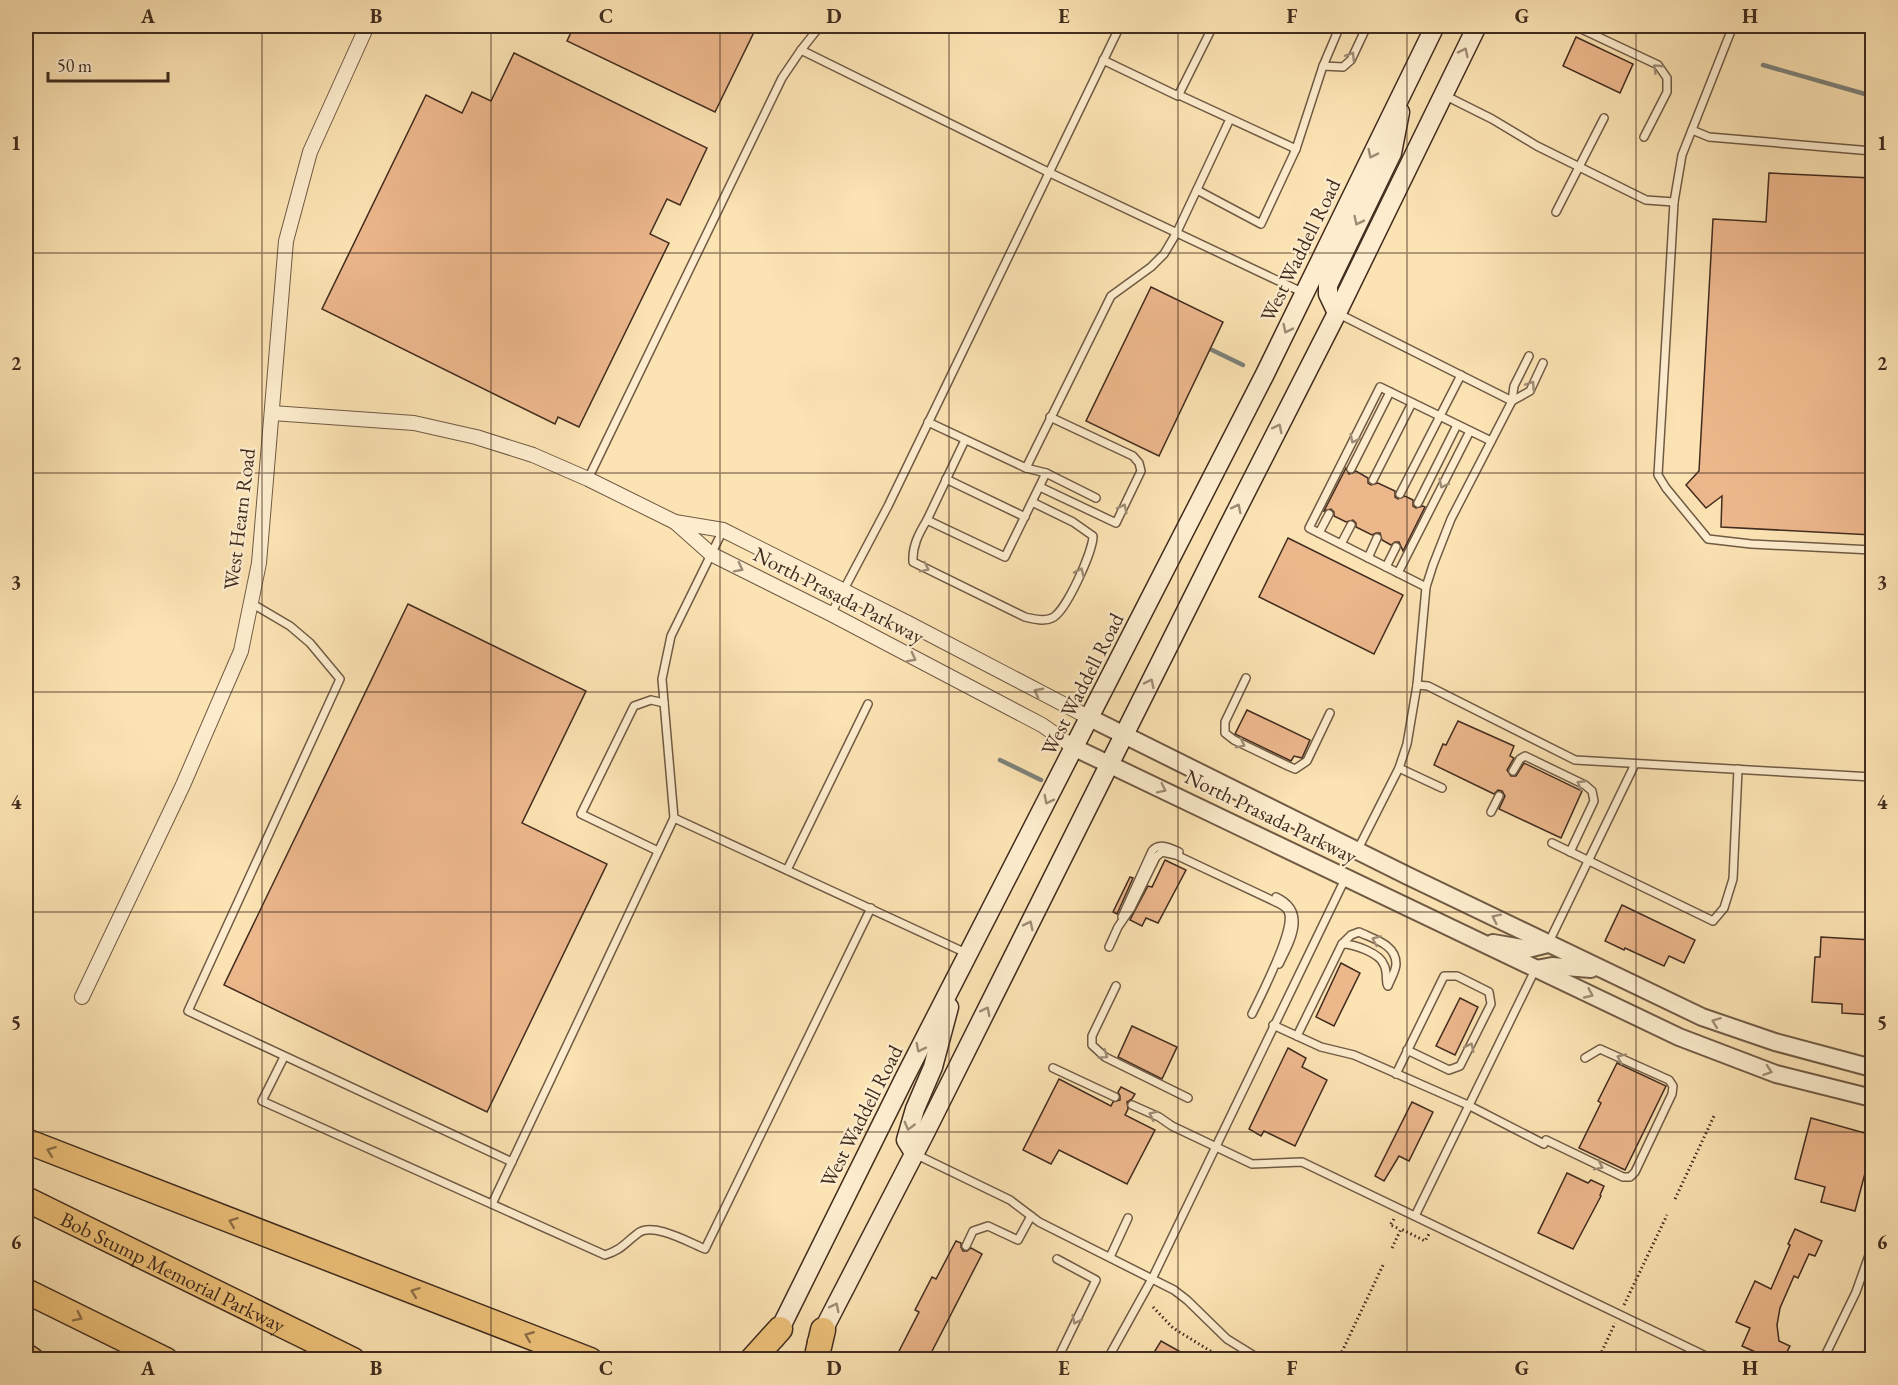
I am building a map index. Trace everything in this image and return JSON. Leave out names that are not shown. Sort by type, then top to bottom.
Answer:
[{"type":"highway","points":[[26,1141],[587,1359]]},
{"type":"highway","name":"Bob Stump Memorial Parkway","points":[[26,1199],[353,1359]]},
{"type":"highway","points":[[26,1291],[166,1359]]},
{"type":"highway","points":[[752,1359],[780,1329]]},
{"type":"highway","points":[[816,1359],[823,1330]]},
{"type":"highway","points":[[26,1356],[32,1359]]},
{"type":"main road","name":"West Waddell Road","points":[[765,1359],[1304,293],[1435,26]]},
{"type":"main road","points":[[808,1359],[1337,313],[1477,26]]},
{"type":"main road","points":[[1337,313],[1328,294],[1328,285],[1392,153],[1404,87]]},
{"type":"main road","points":[[914,1153],[906,1140],[909,1125],[933,1067],[960,971]]},
{"type":"street","name":"West Hearn Road","points":[[82,997],[183,785],[241,651],[260,563],[286,241],[310,152],[367,26]]},
{"type":"street","name":"North Prasada Parkway","points":[[272,413],[424,426],[476,436],[532,455],[588,479],[675,522],[711,554],[1042,725],[1075,748],[1679,1037],[1776,1074],[1872,1098]]},
{"type":"street","name":"North Prasada Parkway","points":[[675,522],[723,530],[1090,718],[1357,851],[1702,1017],[1740,1031],[1872,1068]]},
{"type":"street","points":[[1476,940],[1528,949],[1548,944]]},
{"type":"street","points":[[1536,969],[1552,966],[1604,970]]},
{"type":"lane","points":[[588,479],[782,78],[820,26]]},
{"type":"lane","points":[[831,614],[888,506],[1120,26]]},
{"type":"lane","points":[[1179,95],[1213,26]]},
{"type":"lane","points":[[1197,190],[1261,224],[1296,150],[1323,66],[1341,26]]},
{"type":"lane","points":[[1323,66],[1343,67],[1351,60],[1366,26]]},
{"type":"lane","points":[[1575,26],[1658,64],[1667,78],[1667,93],[1644,137]]},
{"type":"lane","points":[[1732,26],[1682,155],[1674,202],[1658,475],[1708,539],[1751,544],[1872,550]]},
{"type":"lane","points":[[801,50],[1048,172],[1304,293]]},
{"type":"lane","points":[[1103,60],[1296,150]]},
{"type":"lane","points":[[1443,95],[1492,119],[1537,146],[1646,200],[1674,202]]},
{"type":"lane","points":[[1556,212],[1604,118]]},
{"type":"lane","points":[[1026,468],[1111,296],[1151,267],[1164,254],[1177,232],[1230,119]]},
{"type":"lane","points":[[1692,130],[1709,137],[1872,151]]},
{"type":"lane","points":[[1337,313],[1512,401]]},
{"type":"lane","points":[[1357,851],[1399,768],[1407,744],[1417,685],[1426,587],[1433,565],[1451,519],[1512,401],[1514,386],[1529,356]]},
{"type":"lane","points":[[1512,401],[1530,391],[1544,363]]},
{"type":"lane","points":[[1400,494],[1461,375]]},
{"type":"lane","points":[[1426,587],[1309,528],[1380,387],[1491,441]]},
{"type":"lane","points":[[1351,469],[1390,392]]},
{"type":"lane","points":[[1373,480],[1412,403]]},
{"type":"lane","points":[[1040,487],[1116,523],[1141,471],[1139,463],[1133,456],[1050,417]]},
{"type":"lane","points":[[928,422],[1026,468],[1046,473],[1096,498]]},
{"type":"lane","points":[[1418,503],[1457,425]]},
{"type":"lane","points":[[1398,573],[1470,431]]},
{"type":"lane","points":[[965,440],[918,534],[913,562],[1025,617],[1051,620],[1059,614],[1075,584],[1093,536],[1073,522],[1032,502]]},
{"type":"lane","points":[[927,520],[1005,557],[1046,473]]},
{"type":"lane","points":[[946,479],[1025,517]]},
{"type":"lane","points":[[1319,533],[1329,514]]},
{"type":"lane","points":[[1341,544],[1351,525]]},
{"type":"lane","points":[[492,1204],[674,818],[662,679],[671,636],[723,530]]},
{"type":"lane","points":[[1368,558],[1377,538]]},
{"type":"lane","points":[[1386,567],[1396,547]]},
{"type":"lane","points":[[251,602],[290,626],[310,643],[340,678],[188,1011],[512,1162]]},
{"type":"lane","points":[[1246,678],[1224,723],[1225,733],[1234,740],[1295,769],[1307,761],[1330,713]]},
{"type":"lane","points":[[1417,685],[1428,686],[1575,760],[1872,777]]},
{"type":"lane","points":[[658,851],[581,814],[634,706],[651,700],[664,703]]},
{"type":"lane","points":[[787,870],[868,704]]},
{"type":"lane","points":[[1513,771],[1520,759],[1525,756],[1585,785],[1592,791],[1594,801],[1570,852]]},
{"type":"lane","points":[[1548,944],[1635,764]]},
{"type":"lane","points":[[1399,768],[1442,788]]},
{"type":"lane","points":[[1552,843],[1713,921],[1724,908],[1733,879],[1738,769]]},
{"type":"lane","points":[[1491,813],[1499,796]]},
{"type":"lane","points":[[674,818],[969,954]]},
{"type":"lane","points":[[1109,947],[1156,857],[1162,852],[1176,855],[1287,908],[1288,930],[1252,1014]]},
{"type":"lane","points":[[1107,1359],[1153,1277],[1346,877]]},
{"type":"lane","points":[[284,1057],[262,1101],[605,1255],[618,1251],[639,1231],[655,1229],[705,1249],[871,908]]},
{"type":"lane","points":[[1297,1036],[1342,944],[1351,934],[1359,932],[1388,945],[1396,964],[1388,986],[1384,964],[1380,958],[1353,944],[1342,944]]},
{"type":"lane","points":[[1415,1216],[1536,969]]},
{"type":"lane","points":[[1396,1074],[1407,1050],[1444,976],[1457,976],[1489,992],[1491,1004],[1461,1066],[1449,1070],[1407,1050]]},
{"type":"lane","points":[[1116,986],[1092,1036],[1092,1045],[1105,1058],[1188,1098]]},
{"type":"lane","points":[[1273,1025],[1321,1047],[1354,1055],[1623,1177],[1630,1177],[1635,1172],[1672,1094],[1673,1086],[1669,1080],[1600,1049],[1585,1058]]},
{"type":"lane","points":[[1053,1068],[1115,1097]]},
{"type":"lane","points":[[1132,1105],[1252,1164],[1302,1162],[1714,1359]]},
{"type":"lane","points":[[914,1153],[1010,1200],[1045,1225],[1153,1277],[1187,1300],[1227,1339],[1261,1359]]},
{"type":"lane","points":[[966,1246],[974,1231],[988,1226],[1017,1240],[1031,1216]]},
{"type":"lane","points":[[1110,1257],[1128,1218]]},
{"type":"lane","points":[[1823,1359],[1856,1292],[1872,1247]]},
{"type":"lane","points":[[1057,1259],[1096,1280],[1057,1359]]},
{"type":"path","points":[[1675,1199],[1714,1116]]},
{"type":"path","points":[[1623,1306],[1667,1215]]},
{"type":"path","points":[[1394,1217],[1390,1225],[1425,1241],[1429,1234]]},
{"type":"path","points":[[1392,1248],[1401,1229]]},
{"type":"path","points":[[1338,1359],[1384,1263]]},
{"type":"path","points":[[1153,1307],[1173,1328],[1225,1359]]},
{"type":"path","points":[[1598,1359],[1616,1323]]},
{"type":"building","points":[[574,26],[757,26],[715,112],[567,41]]},
{"type":"building","points":[[1576,37],[1633,64],[1620,93],[1563,66]]},
{"type":"building","points":[[514,53],[707,148],[680,205],[667,199],[650,234],[669,243],[579,427],[558,417],[555,424],[322,309],[426,95],[462,113],[472,92],[491,101]]},
{"type":"building","points":[[1769,173],[1872,178],[1872,535],[1721,527],[1722,496],[1706,508],[1686,485],[1699,471],[1713,219],[1766,222]]},
{"type":"building","points":[[1151,287],[1223,322],[1159,456],[1086,421]]},
{"type":"building","points":[[1346,468],[1349,474],[1356,471],[1368,478],[1368,483],[1371,485],[1378,483],[1395,491],[1395,497],[1398,499],[1405,496],[1413,500],[1413,506],[1416,508],[1425,507],[1403,551],[1399,542],[1391,545],[1382,540],[1380,533],[1372,535],[1356,527],[1353,520],[1346,522],[1334,516],[1331,509],[1324,511]]},
{"type":"building","points":[[1288,538],[1403,595],[1374,654],[1259,597]]},
{"type":"building","points":[[408,604],[586,691],[522,823],[607,864],[487,1112],[224,985]]},
{"type":"building","points":[[1247,710],[1310,740],[1302,758],[1294,756],[1291,761],[1235,734]]},
{"type":"building","points":[[1458,721],[1514,746],[1510,756],[1514,758],[1507,770],[1511,776],[1516,776],[1524,763],[1582,791],[1561,838],[1499,809],[1505,796],[1502,791],[1498,790],[1494,794],[1434,765],[1443,744],[1446,745]]},
{"type":"building","points":[[1165,860],[1186,870],[1158,923],[1146,918],[1142,926],[1130,920],[1148,886],[1152,887]]},
{"type":"building","points":[[1130,877],[1133,878],[1117,914],[1113,912]]},
{"type":"building","points":[[1622,905],[1695,940],[1684,963],[1669,956],[1664,966],[1605,941]]},
{"type":"building","points":[[1821,937],[1872,940],[1872,1015],[1842,1013],[1842,1004],[1812,1002],[1815,957],[1820,957]]},
{"type":"building","points":[[1341,963],[1360,973],[1334,1026],[1316,1017]]},
{"type":"building","points":[[1460,998],[1478,1007],[1455,1055],[1436,1046]]},
{"type":"building","points":[[1132,1026],[1177,1047],[1162,1079],[1118,1057]]},
{"type":"building","points":[[1288,1048],[1306,1058],[1302,1067],[1327,1080],[1295,1146],[1264,1131],[1261,1136],[1249,1129]]},
{"type":"building","points":[[1617,1063],[1666,1086],[1625,1170],[1579,1148],[1601,1103],[1598,1101]]},
{"type":"building","points":[[1059,1079],[1111,1106],[1113,1102],[1120,1100],[1118,1092],[1121,1087],[1135,1094],[1127,1102],[1128,1109],[1125,1115],[1155,1130],[1127,1184],[1059,1150],[1051,1164],[1023,1150]]},
{"type":"building","points":[[1412,1102],[1433,1112],[1409,1161],[1399,1156],[1384,1181],[1375,1176]]},
{"type":"building","points":[[1811,1118],[1872,1135],[1872,1147],[1855,1211],[1821,1202],[1825,1187],[1795,1179]]},
{"type":"building","points":[[1567,1173],[1588,1183],[1591,1180],[1604,1186],[1573,1249],[1538,1233]]},
{"type":"building","points":[[1795,1229],[1822,1241],[1815,1256],[1809,1254],[1798,1278],[1794,1276],[1780,1308],[1777,1325],[1779,1341],[1790,1346],[1783,1359],[1771,1359],[1742,1346],[1750,1328],[1736,1322],[1755,1281],[1771,1289]]},
{"type":"building","points":[[956,1241],[961,1243],[963,1251],[971,1248],[982,1254],[928,1359],[895,1359],[919,1312],[915,1310],[932,1277],[936,1279]]},
{"type":"building","points":[[1161,1341],[1193,1359],[1150,1359]]},
{"type":"waterway","points":[[1763,65],[1872,96]]},
{"type":"waterway","points":[[1212,350],[1243,365]]},
{"type":"waterway","points":[[1000,760],[1041,780]]}]
